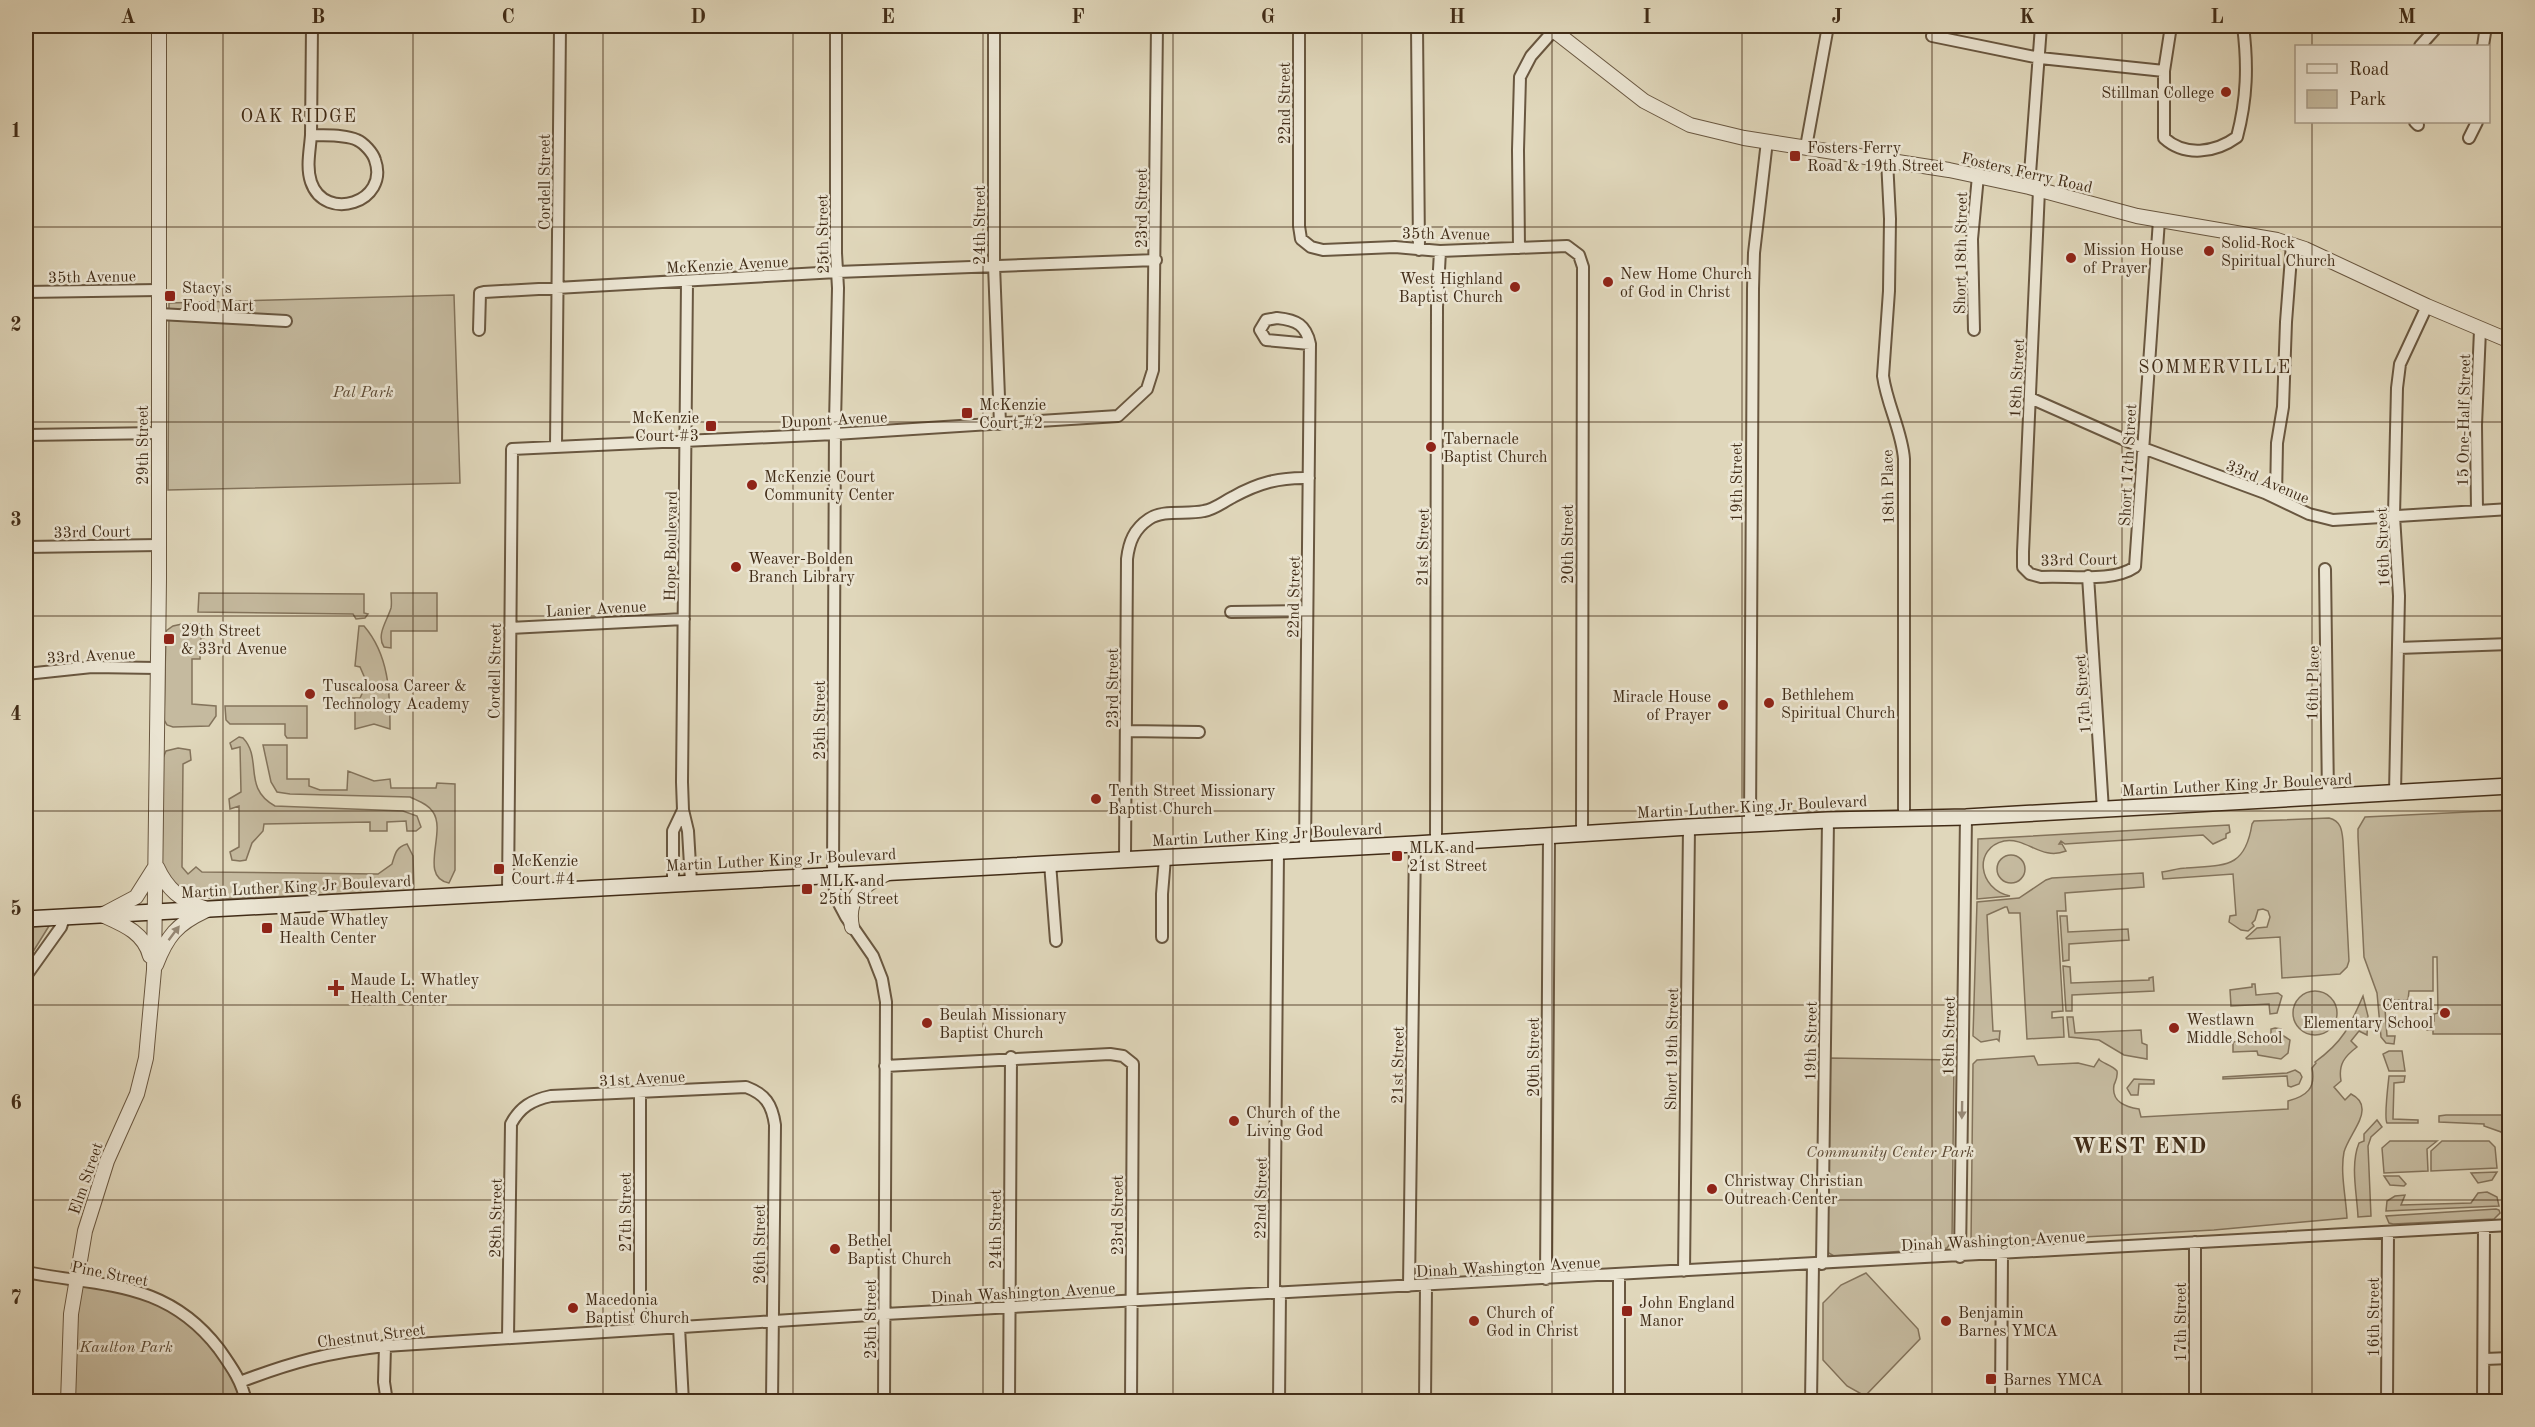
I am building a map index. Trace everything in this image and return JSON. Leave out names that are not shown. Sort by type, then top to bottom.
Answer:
[{"type":"main road","name":"Martin Luther King Jr Boulevard","points":[[26,920],[892,871],[1278,852],[1689,827],[1904,817],[1966,817],[2510,786]]},
{"type":"street","name":"29th Street","points":[[153,912],[156,866],[160,433],[159,26]]},
{"type":"street","points":[[311,135],[357,140],[374,156],[378,168],[377,180],[372,191],[363,199],[351,204],[339,204],[328,201],[318,194],[312,183],[309,171],[312,26]]},
{"type":"street","name":"Cordell Street","points":[[556,446],[560,26]]},
{"type":"street","name":"25th Street","points":[[837,26],[833,875],[836,898],[852,927],[873,956],[884,991],[887,1014],[884,1401]]},
{"type":"street","name":"24th Street","points":[[994,26],[994,265],[1000,424]]},
{"type":"street","name":"23rd Street","points":[[1147,389],[1152,380],[1153,370],[1157,26]]},
{"type":"street","name":"22nd Street","points":[[1299,26],[1299,226],[1301,239],[1311,247]]},
{"type":"street","points":[[1417,26],[1419,250]]},
{"type":"street","points":[[1806,147],[1828,26]]},
{"type":"street","name":"18th Street","points":[[2023,567],[2030,398],[2034,189],[2042,26]]},
{"type":"street","points":[[2171,26],[2164,71],[2164,138],[2174,147],[2190,151],[2207,151],[2227,144],[2237,137],[2247,88],[2247,54],[2243,26]]},
{"type":"street","points":[[2421,45],[2438,26]]},
{"type":"street","points":[[2483,45],[2486,26]]},
{"type":"street","points":[[1519,248],[1520,77],[1531,56],[1551,28]]},
{"type":"street","name":"Fosters Ferry Road","points":[[1551,28],[1629,91],[1660,111],[1705,129],[1978,176],[2159,220],[2292,244],[2480,330],[2510,341]]},
{"type":"street","points":[[1932,36],[2040,58],[2164,71]]},
{"type":"street","points":[[2469,138],[2476,123]]},
{"type":"street","name":"19th Street","points":[[1750,824],[1753,290],[1754,254],[1767,141]]},
{"type":"street","name":"18th Place","points":[[1887,160],[1890,219],[1889,291],[1883,376],[1884,388],[1903,447],[1904,459],[1904,817]]},
{"type":"street","name":"Short 18th Street","points":[[1974,330],[1972,239],[1978,176]]},
{"type":"street","name":"Short 17th Street","points":[[2135,567],[2159,220]]},
{"type":"street","points":[[2276,497],[2277,443],[2283,407],[2292,244]]},
{"type":"street","name":"35th Avenue","points":[[1311,247],[1323,250],[1395,247],[1440,251],[1568,246],[1579,255]]},
{"type":"street","name":"21st Street","points":[[1436,842],[1437,307],[1440,251]]},
{"type":"street","name":"20th Street","points":[[1579,255],[1584,279],[1582,834]]},
{"type":"street","name":"McKenzie Avenue","points":[[479,330],[480,293],[837,272],[1156,260]]},
{"type":"street","name":"Hope Boulevard","points":[[687,282],[683,810],[688,831],[691,882]]},
{"type":"street","name":"35th Avenue","points":[[26,292],[158,290]]},
{"type":"street","name":"16th Street","points":[[2395,793],[2399,596],[2394,516],[2397,388],[2400,364],[2427,306]]},
{"type":"street","points":[[159,314],[286,321]]},
{"type":"street","name":"15 One-Half Street","points":[[2477,511],[2476,416],[2480,330]]},
{"type":"street","name":"22nd Street","points":[[1305,850],[1310,344]]},
{"type":"street","name":"Dupont Avenue","points":[[512,449],[1110,418],[1127,410],[1147,389]]},
{"type":"street","name":"33rd Avenue","points":[[2030,398],[2143,448],[2276,497],[2321,518],[2333,520],[2510,509]]},
{"type":"street","points":[[26,435],[160,433]]},
{"type":"street","name":"Cordell Street","points":[[508,893],[512,449]]},
{"type":"street","name":"23rd Street","points":[[1125,859],[1127,559],[1133,535],[1145,522],[1164,514],[1211,509],[1265,482],[1290,477],[1309,478]]},
{"type":"street","name":"33rd Court","points":[[26,547],[159,545]]},
{"type":"street","name":"33rd Court","points":[[2023,567],[2031,574],[2041,577],[2125,574],[2135,567]]},
{"type":"street","name":"16th Place","points":[[2325,569],[2328,797]]},
{"type":"street","name":"17th Street","points":[[2088,576],[2103,810]]},
{"type":"street","points":[[1231,612],[1307,611]]},
{"type":"street","name":"Lanier Avenue","points":[[510,628],[684,619]]},
{"type":"street","points":[[2398,648],[2510,644]]},
{"type":"street","name":"33rd Avenue","points":[[26,674],[92,667],[157,668]]},
{"type":"street","points":[[1127,731],[1199,732]]},
{"type":"street","name":"Hope Boulevard","points":[[673,883],[673,831],[683,810]]},
{"type":"street","name":"18th Street","points":[[1960,1257],[1966,817]]},
{"type":"street","name":"19th Street","points":[[1812,1401],[1818,1264],[1828,820]]},
{"type":"street","name":"Short 19th Street","points":[[1684,1271],[1689,827]]},
{"type":"street","name":"20th Street","points":[[1546,1279],[1549,836]]},
{"type":"street","name":"21st Street","points":[[1409,1286],[1415,844]]},
{"type":"street","name":"22nd Street","points":[[1278,852],[1277,1293],[1279,1401]]},
{"type":"street","points":[[1162,937],[1165,858]]},
{"type":"street","points":[[1050,863],[1056,941]]},
{"type":"street","points":[[156,866],[164,883],[178,897],[208,910]]},
{"type":"street","points":[[102,915],[136,897],[156,866]]},
{"type":"street","points":[[852,927],[851,904],[857,895],[875,879],[892,871]]},
{"type":"street","name":"Elm Street","points":[[154,970],[161,951],[179,926],[208,910]]},
{"type":"street","name":"Elm Street","points":[[68,1401],[71,1314],[85,1231],[94,1196],[137,1094],[146,1058],[154,970],[153,912]]},
{"type":"street","points":[[102,915],[122,924],[141,938],[148,949],[154,970]]},
{"type":"street","points":[[26,976],[61,927],[64,918]]},
{"type":"street","name":"23rd Street","points":[[1011,1058],[1110,1054],[1123,1056],[1133,1064],[1131,1401]]},
{"type":"street","points":[[885,1066],[1011,1058]]},
{"type":"street","name":"24th Street","points":[[1009,1401],[1011,1058]]},
{"type":"street","name":"31st Avenue","points":[[527,1104],[538,1098],[551,1096],[640,1094],[746,1087],[758,1092]]},
{"type":"street","name":"26th Street","points":[[758,1092],[768,1101],[775,1125],[772,1401]]},
{"type":"street","name":"27th Street","points":[[640,1094],[640,1330]]},
{"type":"street","name":"28th Street","points":[[508,1338],[511,1124],[517,1112],[527,1104]]},
{"type":"street","name":"Dinah Washington Avenue","points":[[508,1338],[774,1323],[885,1314],[2002,1255],[2510,1225]]},
{"type":"street","points":[[2483,1401],[2484,1227]]},
{"type":"street","name":"16th Street","points":[[2387,1401],[2388,1232]]},
{"type":"street","name":"17th Street","points":[[2194,1401],[2195,1242]]},
{"type":"street","points":[[2001,1401],[2002,1255]]},
{"type":"street","name":"Pine Street","points":[[26,1272],[123,1288],[168,1303],[205,1333],[228,1362],[240,1382],[246,1401]]},
{"type":"street","points":[[1618,1401],[1619,1274]]},
{"type":"street","points":[[1425,1401],[1426,1285]]},
{"type":"street","points":[[679,1327],[683,1401]]},
{"type":"street","name":"Chestnut Street","points":[[240,1382],[318,1355],[385,1346],[508,1338]]},
{"type":"street","points":[[385,1346],[384,1382],[387,1401]]},
{"type":"street","points":[[2484,1359],[2510,1358]]},
{"type":"green space","name":"Pal Park","points":[[454,295],[460,483],[168,490],[169,303]]},
{"type":"green space","points":[[199,593],[364,594],[364,613],[368,614],[365,618],[356,619],[353,614],[198,612]]},
{"type":"green space","points":[[391,593],[437,593],[437,631],[391,631],[391,648],[384,647],[381,638],[391,608]]},
{"type":"green space","points":[[182,624],[207,624],[213,629],[213,636],[201,638],[200,659],[192,659],[192,704],[216,706],[216,716],[209,726],[173,727],[167,725],[164,720],[166,631]]},
{"type":"green space","points":[[359,626],[364,626],[372,637],[383,662],[388,688],[390,729],[374,724],[355,729],[355,701],[349,701],[349,698],[360,698],[367,683],[360,667],[355,666]]},
{"type":"green space","points":[[225,706],[307,706],[307,738],[287,738],[285,724],[230,724],[226,720]]},
{"type":"green space","points":[[239,737],[243,738],[249,746],[259,791],[275,806],[403,811],[417,816],[421,827],[416,831],[407,831],[406,821],[387,822],[387,831],[370,831],[370,822],[264,824],[263,831],[252,843],[246,860],[232,860],[230,852],[239,847],[239,806],[230,809],[229,799],[241,792],[240,747],[232,749],[230,743]]},
{"type":"green space","points":[[263,745],[287,745],[287,779],[309,779],[309,786],[320,790],[347,790],[348,771],[374,781],[390,779],[391,788],[436,788],[437,783],[455,784],[455,870],[449,883],[440,879],[435,872],[436,821],[433,812],[423,803],[410,797],[277,792],[271,782]]},
{"type":"green space","points":[[178,748],[190,750],[191,760],[183,764],[182,867],[188,874],[196,867],[202,872],[378,874],[392,864],[398,849],[407,844],[413,856],[414,891],[218,899],[188,897],[162,871],[163,758],[166,751]]},
{"type":"green space","points":[[2509,810],[2509,1034],[2433,1034],[2433,1030],[2427,1030],[2427,1022],[2434,1021],[2434,1014],[2438,1013],[2437,957],[2433,957],[2433,991],[2409,991],[2408,1000],[2389,1000],[2389,1007],[2385,1009],[2387,1036],[2395,1036],[2394,1044],[2386,1043],[2381,1037],[2377,993],[2364,957],[2358,829],[2365,817]]},
{"type":"green space","points":[[2329,818],[2338,824],[2343,841],[2349,961],[2340,974],[2282,978],[2280,937],[2246,938],[2257,928],[2267,927],[2270,917],[2268,911],[2258,910],[2252,923],[2254,926],[2248,931],[2241,930],[2229,922],[2230,916],[2236,915],[2233,874],[2163,879],[2162,872],[2231,862],[2244,849],[2254,821]]},
{"type":"green space","points":[[2229,825],[2230,832],[2226,834],[2226,838],[2213,844],[2203,835],[2065,844],[2061,841],[2059,844],[2062,844],[2066,851],[2049,853],[2020,842],[2004,841],[1994,845],[1987,852],[1983,868],[1991,885],[1999,892],[2010,896],[1977,899],[1978,839]]},
{"type":"green space","points":[[2011,855],[2021,859],[2025,869],[2021,879],[2011,883],[2001,879],[1997,869],[2001,859]]},
{"type":"green space","points":[[2143,873],[2144,887],[2065,893],[2066,911],[2057,911],[2063,1011],[2052,1012],[2052,1018],[2063,1017],[2064,1037],[2027,1039],[2020,913],[2009,913],[2005,907],[1987,915],[1993,1031],[2000,1031],[1999,1041],[1997,1039],[1981,1042],[1973,1036],[1977,902],[2019,898],[2052,878]]},
{"type":"green space","points":[[2060,916],[2067,916],[2068,932],[2128,929],[2129,940],[2069,944],[2069,960],[2063,961]]},
{"type":"green space","points":[[49,926],[26,963],[26,927]]},
{"type":"green space","points":[[2063,966],[2070,967],[2071,983],[2149,980],[2153,977],[2154,991],[2072,995],[2072,1011],[2066,1011]]},
{"type":"green space","points":[[2252,984],[2255,984],[2256,995],[2278,993],[2282,996],[2277,1013],[2270,1014],[2269,1004],[2231,1006],[2230,990],[2252,987]]},
{"type":"green space","points":[[2315,991],[2330,998],[2337,1013],[2330,1028],[2315,1035],[2300,1028],[2293,1013],[2300,998]]},
{"type":"green space","points":[[2363,996],[2368,1016],[2367,1035],[2359,1031],[2351,1041],[2357,1047],[2343,1061],[2341,1081],[2334,1087],[2345,1100],[2351,1094],[2359,1100],[2362,1106],[2362,1114],[2344,1152],[2343,1176],[2347,1218],[2214,1230],[1971,1243],[1973,1064],[1977,1060],[2034,1056],[2038,1065],[2078,1063],[2094,1067],[2099,1059],[2117,1071],[2114,1091],[2117,1100],[2129,1107],[2139,1109],[2141,1117],[2288,1109],[2288,1101],[2300,1097],[2309,1090],[2313,1081],[2312,1068],[2315,1062],[2325,1055],[2345,1033]]},
{"type":"green space","points":[[2067,1017],[2073,1017],[2075,1033],[2141,1030],[2142,1043],[2147,1045],[2147,1059],[2124,1055],[2099,1040],[2069,1037]]},
{"type":"green space","points":[[2271,1029],[2281,1029],[2282,1035],[2290,1040],[2288,1053],[2281,1059],[2258,1055],[2257,1051],[2233,1052],[2233,1042],[2271,1039]]},
{"type":"green space","points":[[2389,1051],[2402,1051],[2405,1071],[2389,1071],[2383,1054]]},
{"type":"green space","name":"Community Center Park","points":[[1829,1058],[1954,1060],[1952,1241],[1947,1248],[1834,1256],[1827,1252]]},
{"type":"green space","points":[[2295,1070],[2302,1077],[2299,1084],[2291,1087],[2288,1086],[2287,1076],[2223,1079],[2223,1077],[2287,1073]]},
{"type":"green space","points":[[2389,1076],[2405,1076],[2404,1082],[2394,1083],[2393,1119],[2418,1120],[2418,1123],[2387,1123]]},
{"type":"green space","points":[[2134,1079],[2154,1080],[2154,1084],[2139,1084],[2138,1095],[2131,1095],[2127,1088]]},
{"type":"green space","points":[[2503,1115],[2503,1131],[2509,1131],[2509,1143],[2501,1132],[2484,1126],[2484,1124],[2439,1122],[2439,1116]]},
{"type":"green space","points":[[2377,1120],[2382,1127],[2371,1137],[2368,1146],[2371,1216],[2358,1217],[2354,1170],[2356,1152],[2359,1143],[2364,1141],[2364,1134]]},
{"type":"green space","points":[[2390,1141],[2437,1141],[2427,1149],[2428,1171],[2384,1173],[2382,1148]]},
{"type":"green space","points":[[2442,1141],[2489,1141],[2495,1147],[2497,1168],[2431,1171],[2431,1151]]},
{"type":"green space","points":[[2497,1172],[2492,1180],[2478,1183],[2471,1173]]},
{"type":"green space","points":[[2384,1176],[2399,1176],[2406,1184],[2404,1186],[2390,1185]]},
{"type":"green space","points":[[2487,1192],[2497,1197],[2499,1206],[2386,1211],[2387,1201],[2395,1196],[2405,1195],[2401,1205],[2471,1203],[2478,1193]]},
{"type":"green space","points":[[2496,1209],[2500,1213],[2494,1219],[2393,1224],[2389,1223],[2386,1216]]},
{"type":"green space","points":[[1866,1273],[1918,1329],[1920,1339],[1865,1396],[1847,1386],[1823,1360],[1823,1303],[1841,1285]]},
{"type":"green space","name":"Kaulton Park","points":[[75,1281],[146,1294],[205,1333],[246,1402],[68,1402]]},
{"type":"place","name":"Stillman College","points":[[2226,92]]},
{"type":"place","name":"Fosters Ferry Road & 19th Street","points":[[1795,156]]},
{"type":"place","name":"Solid Rock Spiritual Church","points":[[2209,251]]},
{"type":"place","name":"Mission House of Prayer","points":[[2071,258]]},
{"type":"place","name":"New Home Church of God in Christ","points":[[1608,282]]},
{"type":"place","name":"West Highland Baptist Church","points":[[1515,287]]},
{"type":"place","name":"Stacy's Food Mart","points":[[170,296]]},
{"type":"place","name":"McKenzie Court #2","points":[[967,413]]},
{"type":"place","name":"McKenzie Court #3","points":[[711,426]]},
{"type":"place","name":"Tabernacle Baptist Church","points":[[1431,447]]},
{"type":"place","name":"McKenzie Court Community Center","points":[[752,485]]},
{"type":"place","name":"Weaver-Bolden Branch Library","points":[[736,567]]},
{"type":"place","name":"29th Street & 33rd Avenue","points":[[169,639]]},
{"type":"place","name":"Tuscaloosa Career & Technology Academy","points":[[310,694]]},
{"type":"place","name":"Bethlehem Spiritual Church","points":[[1769,703]]},
{"type":"place","name":"Miracle House of Prayer","points":[[1723,705]]},
{"type":"place","name":"Tenth Street Missionary Baptist Church","points":[[1096,799]]},
{"type":"place","name":"MLK and 21st Street","points":[[1397,856]]},
{"type":"place","name":"McKenzie Court #4","points":[[499,869]]},
{"type":"place","name":"MLK and 25th Street","points":[[807,889]]},
{"type":"place","name":"Maude Whatley Health Center","points":[[267,928]]},
{"type":"place","name":"Maude L. Whatley Health Center","points":[[336,988]]},
{"type":"place","name":"Central Elementary School","points":[[2445,1013]]},
{"type":"place","name":"Beulah Missionary Baptist Church","points":[[927,1023]]},
{"type":"place","name":"Westlawn Middle School","points":[[2174,1028]]},
{"type":"place","name":"Church of the Living God","points":[[1234,1121]]},
{"type":"place","name":"Christway Christian Outreach Center","points":[[1712,1189]]},
{"type":"place","name":"Bethel Baptist Church","points":[[835,1249]]},
{"type":"place","name":"Macedonia Baptist Church","points":[[573,1308]]},
{"type":"place","name":"John England Manor","points":[[1627,1311]]},
{"type":"place","name":"Church of God in Christ","points":[[1474,1321]]},
{"type":"place","name":"Benjamin Barnes YMCA","points":[[1946,1321]]},
{"type":"place","name":"Barnes YMCA","points":[[1991,1379]]},
{"type":"district","name":"OAK RIDGE","points":[[299,116]]},
{"type":"district","name":"SOMMERVILLE","points":[[2215,367]]},
{"type":"district","name":"WEST END","points":[[2140,1145]]}]
